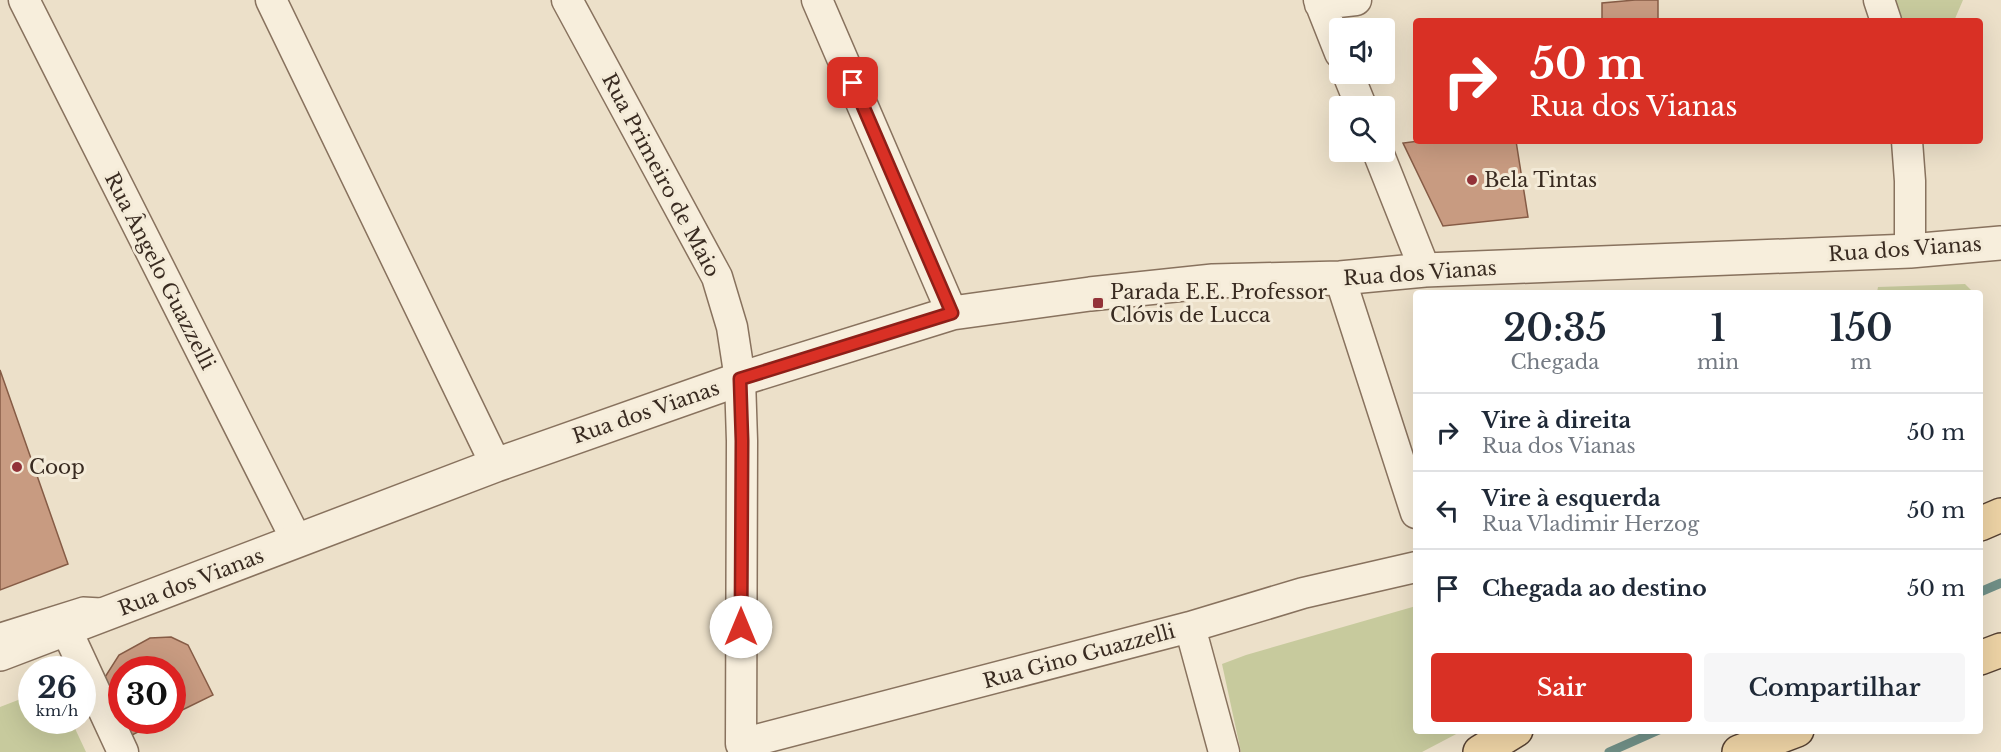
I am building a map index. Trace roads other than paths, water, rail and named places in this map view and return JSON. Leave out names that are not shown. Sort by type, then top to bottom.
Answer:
[{"type":"main road","points":[[1983,523],[2001,515]]},
{"type":"main road","points":[[1983,657],[2001,650]]},
{"type":"main road","points":[[1480,752],[1509,734]]},
{"type":"main road","points":[[1739,752],[1786,734]]},
{"type":"street","name":"Rua Ângelo Guazzelli","points":[[24,0],[297,541]]},
{"type":"street","points":[[271,0],[496,465]]},
{"type":"street","name":"Rua Primeiro de Maio","points":[[567,0],[717,277],[732,327],[740,379],[742,441],[741,748]]},
{"type":"street","points":[[817,0],[952,313]]},
{"type":"street","points":[[1329,26],[1319,2],[1356,0]]},
{"type":"street","points":[[1879,0],[1885,18]]},
{"type":"street","points":[[1907,144],[1910,181],[1910,251]]},
{"type":"street","points":[[1382,162],[1425,270]]},
{"type":"street","name":"Rua dos Vianas","points":[[0,654],[496,465],[740,379],[952,313],[1090,294],[1213,281],[1340,278],[1425,270],[1910,251],[2001,243]]},
{"type":"street","points":[[1340,278],[1413,504]]},
{"type":"street","name":"Rua Gino Guazzelli","points":[[741,748],[1190,627],[1303,592],[1413,568]]},
{"type":"street","points":[[1190,627],[1224,752]]},
{"type":"street","points":[[66,628],[123,752]]},
{"type":"lane","points":[[0,631],[83,605],[119,609]]},
{"type":"waterway","points":[[1983,591],[2001,583]]},
{"type":"waterway","points":[[1609,752],[1650,734]]},
{"type":"place","name":"Bela Tintas","points":[[1472,180]]},
{"type":"place","name":"Parada E.E. Professor Clóvis de Lucca","points":[[1098,303]]},
{"type":"place","name":"Coop","points":[[17,467]]}]
